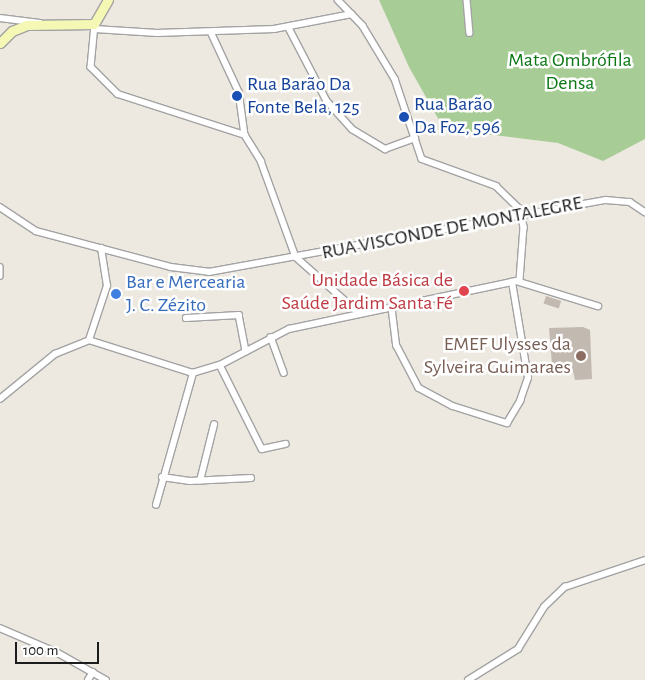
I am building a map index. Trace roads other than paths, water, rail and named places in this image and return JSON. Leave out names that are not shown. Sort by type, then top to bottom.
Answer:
[{"type":"main road","points":[[0,43],[12,31],[40,23],[95,26],[108,0]]},
{"type":"street","points":[[338,0],[352,14],[395,79],[422,159],[496,186],[522,215],[520,280]]},
{"type":"street","points":[[467,0],[470,33]]},
{"type":"street","points":[[245,135],[118,94],[91,67],[95,26],[210,32],[289,28],[352,14]]},
{"type":"street","points":[[0,18],[40,23]]},
{"type":"street","points":[[289,28],[333,110],[370,142],[388,149],[415,138]]},
{"type":"street","points":[[210,32],[239,92],[245,135],[259,156],[296,257],[359,313]]},
{"type":"street","name":"RUA VISCONDE DE MONTALEGRE","points":[[2,211],[28,228],[101,248],[209,272],[614,200],[636,205],[645,212]]},
{"type":"street","points":[[88,340],[107,286],[101,248]]},
{"type":"street","points":[[0,267],[0,276]]},
{"type":"street","points":[[0,399],[55,354],[88,340],[193,373],[220,366],[289,329],[520,280],[598,306]]},
{"type":"street","points":[[392,308],[397,346],[419,388],[453,406],[507,423],[520,401],[528,378],[512,282]]},
{"type":"street","points":[[186,318],[239,314],[246,351]]},
{"type":"street","points":[[271,337],[284,373]]},
{"type":"street","points":[[220,366],[262,449],[285,444]]},
{"type":"street","points":[[156,505],[162,477],[193,373]]},
{"type":"street","points":[[200,481],[214,425]]},
{"type":"street","points":[[162,477],[200,481],[251,478]]},
{"type":"street","points":[[468,680],[518,649],[544,607],[565,587],[645,560]]},
{"type":"street","points":[[0,628],[106,680]]},
{"type":"street","points":[[88,680],[93,672]]},
{"type":"place","name":"Rua Barão Da Fonte Bela, 125","points":[[237,96]]},
{"type":"place","name":"Rua Barão Da Foz, 596","points":[[404,117]]},
{"type":"place","name":"Unidade Básica de Saúde Jardim Santa Fé","points":[[464,291]]},
{"type":"place","name":"Bar e Mercearia J. C. Zézito","points":[[116,294]]},
{"type":"place","name":"EMEF Ulysses da Sylveira Guimaraes","points":[[581,356]]},
{"type":"park label","name":"Mata Ombrófila Densa","points":[[570,72]]}]
